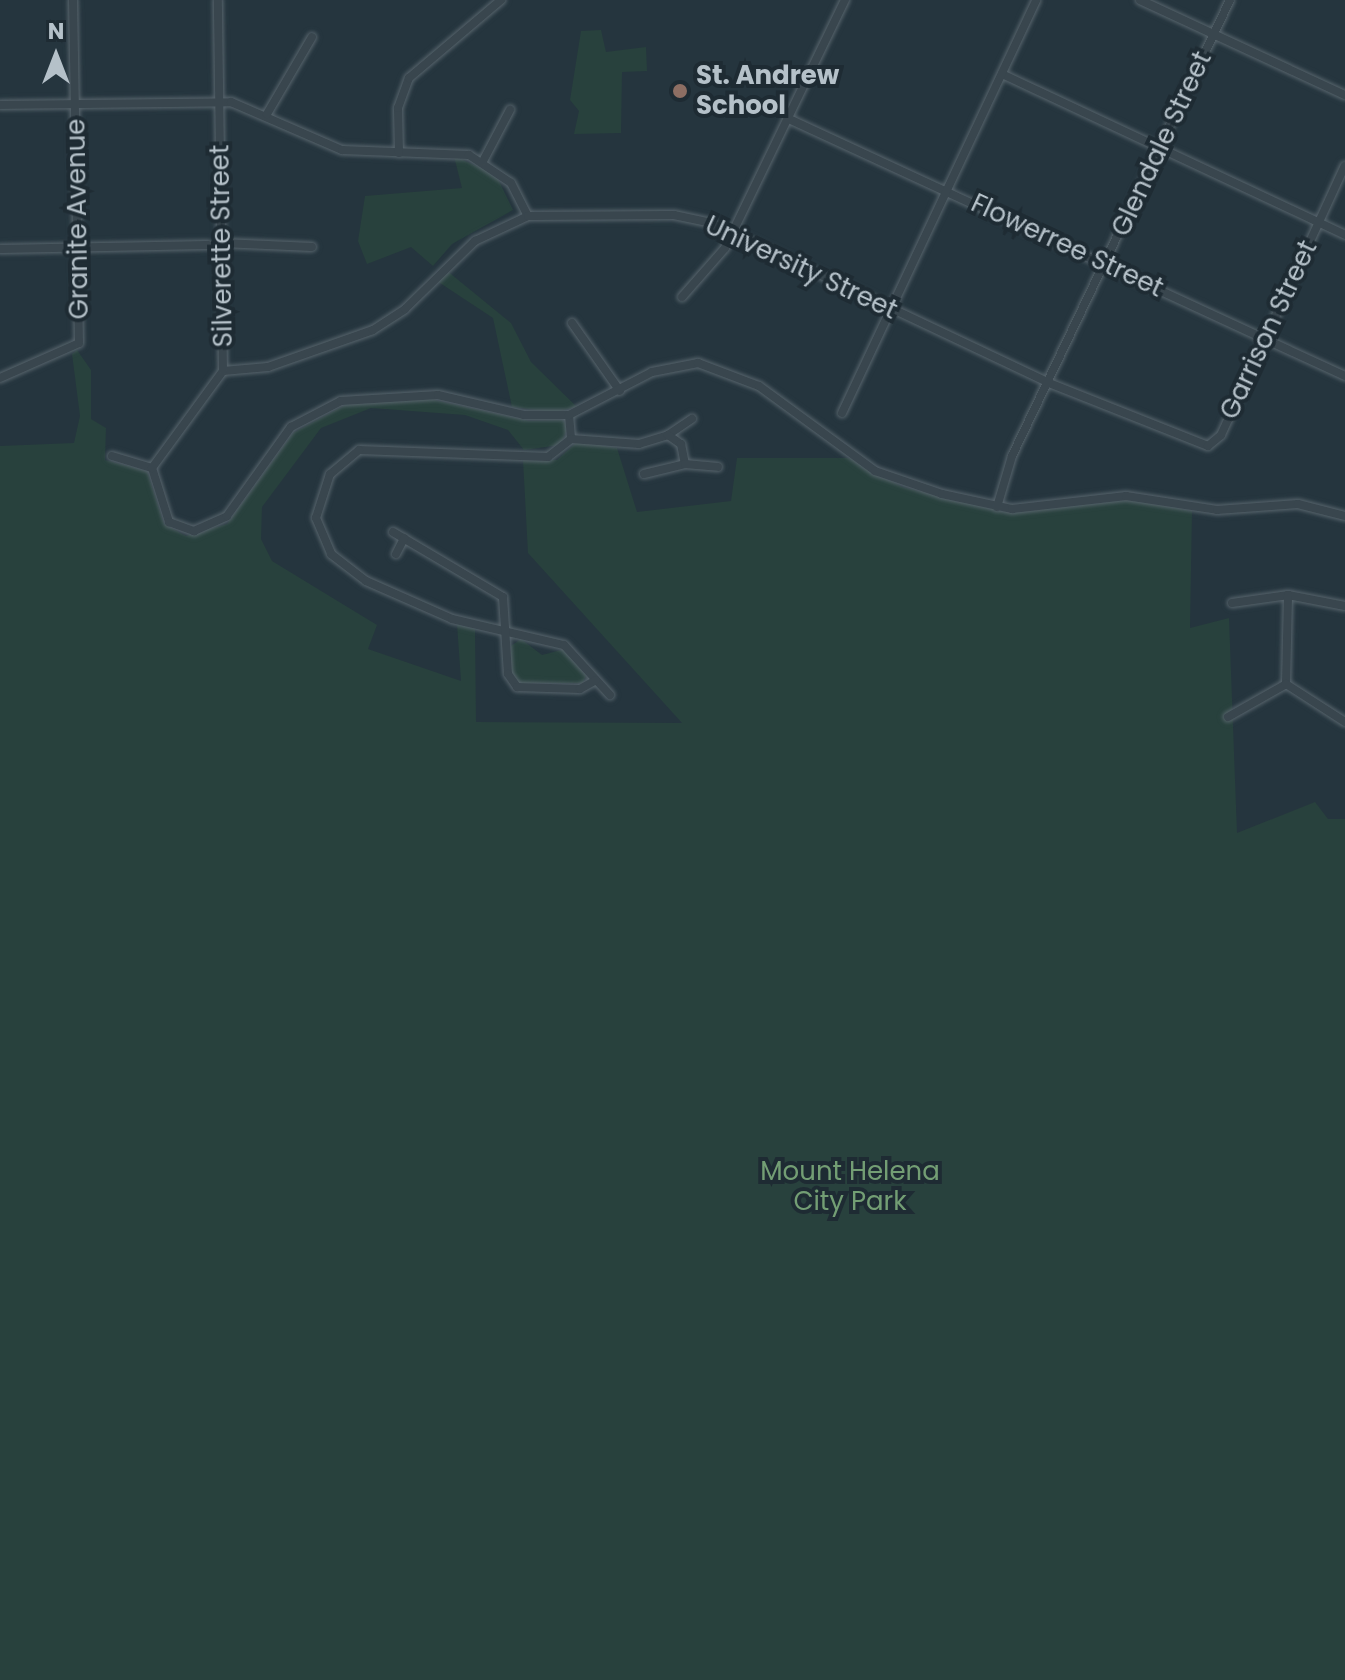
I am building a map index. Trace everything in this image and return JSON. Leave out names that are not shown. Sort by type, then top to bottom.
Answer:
[{"type":"street","name":"Granite Avenue","points":[[0,378],[79,343],[73,0]]},
{"type":"street","name":"Silverette Street","points":[[152,468],[223,371],[218,0]]},
{"type":"street","points":[[399,153],[398,108],[409,78],[501,0]]},
{"type":"street","points":[[842,413],[894,310],[1036,0]]},
{"type":"street","points":[[1140,0],[1345,95]]},
{"type":"street","name":"Glendale Street","points":[[997,507],[1012,456],[1230,0]]},
{"type":"street","points":[[682,297],[732,234],[789,119],[841,1]]},
{"type":"street","points":[[267,114],[312,37]]},
{"type":"street","points":[[1002,74],[1345,235]]},
{"type":"street","points":[[0,105],[221,100],[267,114],[335,149],[483,161],[511,183],[528,216]]},
{"type":"street","points":[[483,161],[510,110]]},
{"type":"street","name":"Flowerree Street","points":[[789,119],[1345,376]]},
{"type":"street","name":"Garrison Street","points":[[1208,446],[1221,435],[1345,166]]},
{"type":"street","name":"University Street","points":[[223,371],[268,367],[373,330],[405,309],[475,241],[528,216],[674,215],[732,234],[1049,383],[1208,446]]},
{"type":"street","points":[[222,243],[312,247]]},
{"type":"street","points":[[0,249],[208,245]]},
{"type":"street","points":[[572,323],[620,391]]},
{"type":"street","points":[[112,456],[152,468],[169,522],[194,531],[227,516],[291,427],[341,401],[425,394],[524,415],[569,415],[666,367],[722,367],[875,471],[997,507],[1048,509],[1126,496],[1217,510],[1298,504],[1345,516]]},
{"type":"street","points":[[569,415],[571,439]]},
{"type":"street","points":[[610,695],[564,645],[423,608],[348,569],[321,535],[317,498],[335,467],[368,448],[548,457],[571,439],[639,444],[668,435],[692,419]]},
{"type":"street","points":[[668,435],[681,444],[685,464]]},
{"type":"street","points":[[644,474],[685,464],[718,467]]},
{"type":"street","points":[[393,532],[494,586],[506,606],[508,674],[517,687],[580,689],[596,680]]},
{"type":"street","points":[[396,554],[404,538]]},
{"type":"street","points":[[1286,684],[1288,595]]},
{"type":"street","points":[[1232,603],[1288,595],[1345,606]]},
{"type":"street","points":[[1228,717],[1286,684]]},
{"type":"street","points":[[1286,684],[1345,722]]},
{"type":"green space","points":[[601,30],[606,52],[646,47],[647,71],[622,72],[621,133],[574,134],[579,111],[570,100],[581,31]]},
{"type":"green space","points":[[454,156],[496,175],[513,210],[452,244],[433,266],[411,247],[367,264],[358,241],[365,196],[462,188]]},
{"type":"green space","points":[[446,270],[511,323],[531,362],[577,407],[554,412],[512,407],[493,318],[437,281]]},
{"type":"green space","name":"Mount Helena City Park","points":[[77,350],[91,370],[91,419],[106,428],[105,460],[147,471],[164,524],[186,536],[227,524],[293,433],[349,403],[416,396],[529,421],[563,420],[568,428],[560,445],[524,450],[508,430],[465,415],[371,408],[321,428],[262,507],[261,539],[272,561],[377,625],[368,649],[461,681],[457,624],[475,629],[476,722],[682,723],[528,553],[523,460],[557,460],[578,441],[617,448],[637,512],[731,501],[737,458],[849,458],[902,487],[1004,512],[1123,499],[1192,511],[1190,628],[1229,618],[1237,833],[1315,802],[1328,819],[1345,819],[1345,1680],[0,1680],[0,446],[74,443],[80,416],[72,354]]},
{"type":"green space","points":[[521,639],[542,655],[565,649],[586,675],[583,683],[519,683],[511,676],[511,646]]},
{"type":"place","name":"St. Andrew School","points":[[680,91]]}]
